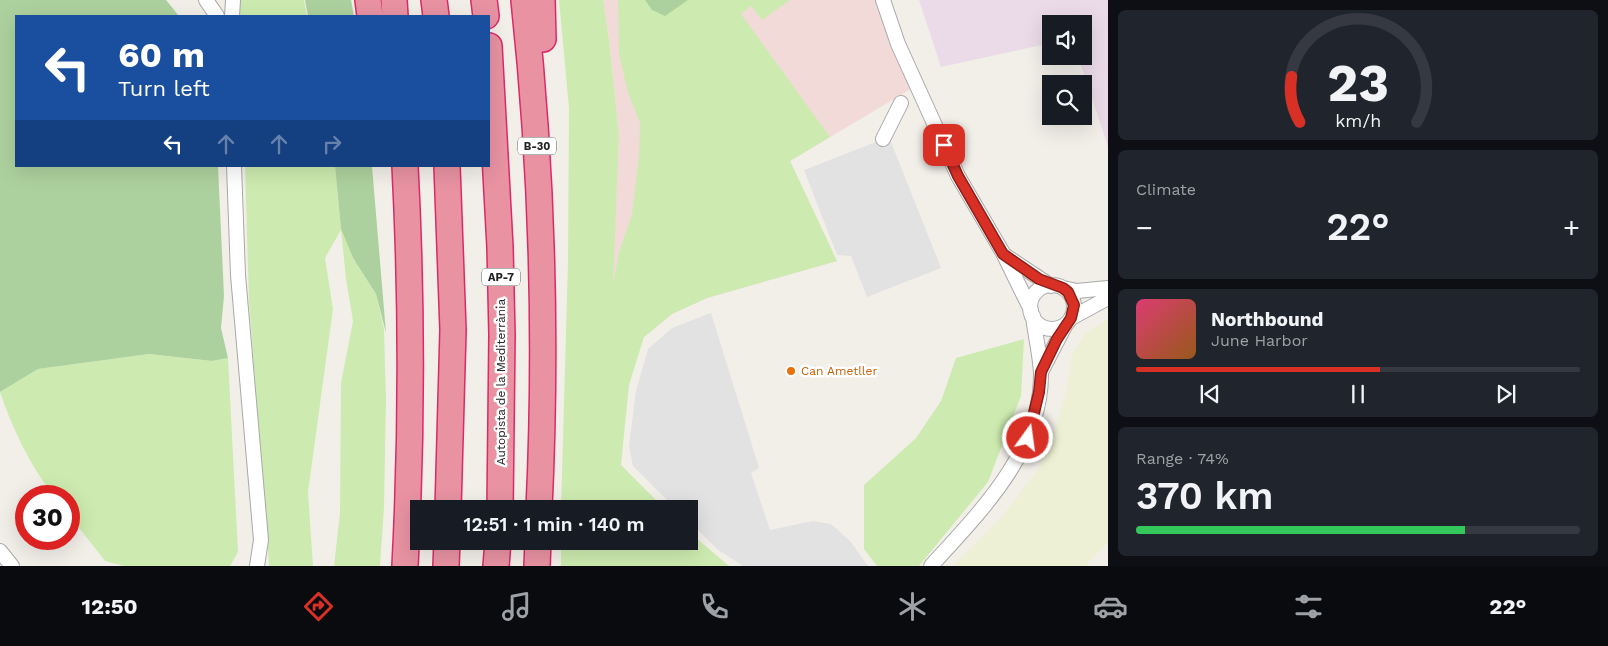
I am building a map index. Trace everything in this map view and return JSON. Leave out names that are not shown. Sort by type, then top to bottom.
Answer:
[{"type":"highway","points":[[368,0],[370,15]]},
{"type":"highway","points":[[394,0],[395,15]]},
{"type":"highway","points":[[434,0],[436,15]]},
{"type":"highway","points":[[484,0],[486,15]]},
{"type":"highway","name":"B-30","points":[[524,0],[536,130],[542,416],[539,500]]},
{"type":"highway","points":[[540,276],[545,181],[542,0]]},
{"type":"highway","name":"Autopista de la Mediterrània","points":[[490,65],[500,257],[502,364],[500,500]]},
{"type":"highway","points":[[388,167],[411,385]]},
{"type":"highway","points":[[405,167],[411,385],[405,566]]},
{"type":"highway","points":[[446,167],[453,330],[448,500]]},
{"type":"highway","points":[[446,566],[447,550]]},
{"type":"highway","points":[[496,566],[497,550]]},
{"type":"highway","points":[[536,566],[537,550]]},
{"type":"street","points":[[206,0],[216,15]]},
{"type":"street","points":[[232,15],[233,0]]},
{"type":"street","points":[[883,0],[902,53],[958,176],[1003,254],[1036,322],[1047,328],[1060,328],[1108,298]]},
{"type":"street","points":[[883,139],[901,103]]},
{"type":"street","points":[[234,167],[238,274],[261,540],[257,566]]},
{"type":"street","points":[[1003,254],[1068,292],[1074,305],[1069,321],[1041,372]]},
{"type":"street","points":[[931,566],[1004,481],[1028,438],[1038,399],[1041,372],[1031,303],[1038,291],[1057,287],[1077,291],[1108,288]]},
{"type":"street","points":[[0,551],[12,566]]},
{"type":"shaded area","points":[[603,0],[883,0],[916,86],[790,161],[837,261],[707,298],[672,314],[644,337],[612,290],[619,135]]},
{"type":"shaded area","points":[[919,0],[1108,0],[1108,147],[1092,98],[1092,75],[1084,75],[1081,65],[1092,65],[1092,15],[1042,15],[1042,45],[941,67]]},
{"type":"shaded area","points":[[889,137],[941,268],[867,297],[851,256],[837,255],[804,170]]},
{"type":"shaded area","points":[[711,313],[759,468],[751,473],[770,530],[813,521],[831,524],[850,541],[868,566],[743,566],[717,549],[698,530],[698,500],[667,500],[633,466],[629,446],[636,391],[648,349],[672,328]]},
{"type":"green space","points":[[0,0],[166,0],[178,15],[15,15],[15,167],[218,167],[224,296],[221,328],[228,358],[212,361],[149,354],[38,369],[0,392]]},
{"type":"green space","points":[[237,0],[304,0],[307,15],[239,15]]},
{"type":"green space","points":[[305,0],[351,0],[354,15],[308,15]]},
{"type":"green space","points":[[559,0],[603,0],[619,135],[613,286],[619,252],[632,215],[639,155],[640,123],[628,93],[619,54],[618,0],[790,0],[762,20],[751,6],[741,14],[830,137],[790,161],[837,261],[707,298],[672,314],[644,337],[629,385],[621,465],[656,500],[561,500],[568,261],[569,108]]},
{"type":"green space","points":[[645,0],[688,0],[665,16],[652,10]]},
{"type":"green space","points":[[245,167],[335,167],[341,229],[353,258],[376,294],[384,329],[386,400],[384,507],[380,566],[334,566],[340,513],[341,383],[353,321],[341,230],[325,258],[333,309],[308,492],[313,566],[269,566],[249,301]]},
{"type":"green space","points":[[335,167],[372,167],[386,333],[376,294],[353,258],[341,229]]},
{"type":"green space","points":[[1108,319],[1108,542],[1085,566],[953,566],[1000,519],[1038,469],[1055,430],[1067,388],[1072,355],[1084,334]]},
{"type":"green space","points":[[1024,339],[1021,396],[988,482],[919,566],[877,566],[864,549],[864,485],[916,438],[941,401],[956,358]]},
{"type":"green space","points":[[149,354],[212,361],[228,358],[238,552],[230,566],[124,566],[105,561],[80,529],[80,485],[46,485],[16,433],[0,392],[38,369]]},
{"type":"green space","points":[[698,540],[729,566],[561,566],[561,550],[698,550]]},
{"type":"place","name":"Can Ametller","points":[[791,371]]},
{"type":"route","points":[[944,145],[958,176],[1003,254],[1051,286],[1063,288],[1072,298],[1074,312],[1057,339],[1041,372],[1039,392],[1028,438]]}]
